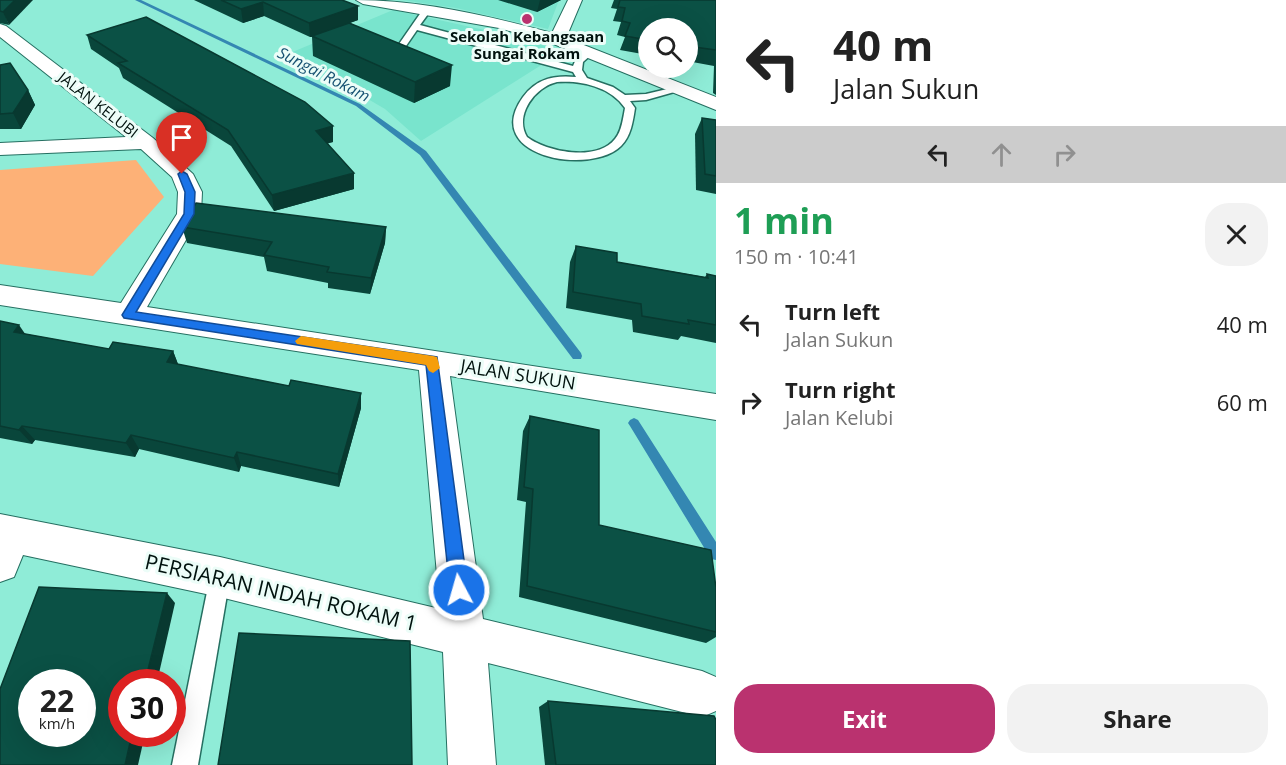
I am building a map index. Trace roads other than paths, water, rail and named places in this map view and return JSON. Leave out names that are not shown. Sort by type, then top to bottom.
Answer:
[{"type":"street","points":[[363,0],[387,2],[501,24],[557,40],[716,104]]},
{"type":"street","points":[[557,40],[575,0]]},
{"type":"street","name":"JALAN KELUBI","points":[[0,29],[147,142],[182,174],[190,192],[189,214],[128,315]]},
{"type":"street","points":[[0,149],[147,142]]},
{"type":"street","name":"JALAN SUKUN","points":[[0,295],[716,407]]},
{"type":"street","points":[[433,361],[464,636],[472,765]]},
{"type":"street","name":"PERSIARAN INDAH ROKAM 1","points":[[4,543],[220,577],[464,636],[705,705]]},
{"type":"lane","points":[[403,44],[427,10]]},
{"type":"lane","points":[[417,27],[577,70]]},
{"type":"lane","points":[[583,80],[577,70],[579,61],[589,52]]},
{"type":"lane","points":[[560,78],[583,80],[608,87],[625,98],[630,108],[624,131],[617,144],[603,153],[580,157],[547,151],[524,141],[517,130],[518,118],[534,91],[543,83],[560,78]]},
{"type":"lane","points":[[625,98],[656,96],[680,89]]},
{"type":"lane","points":[[185,765],[220,577]]},
{"type":"waterway","name":"Sungai Rokam","points":[[137,0],[358,105],[423,153],[577,356]]},
{"type":"waterway","points":[[634,423],[716,554]]},
{"type":"place","name":"Sekolah Kebangsaan Sungai Rokam","points":[[527,19]]}]
